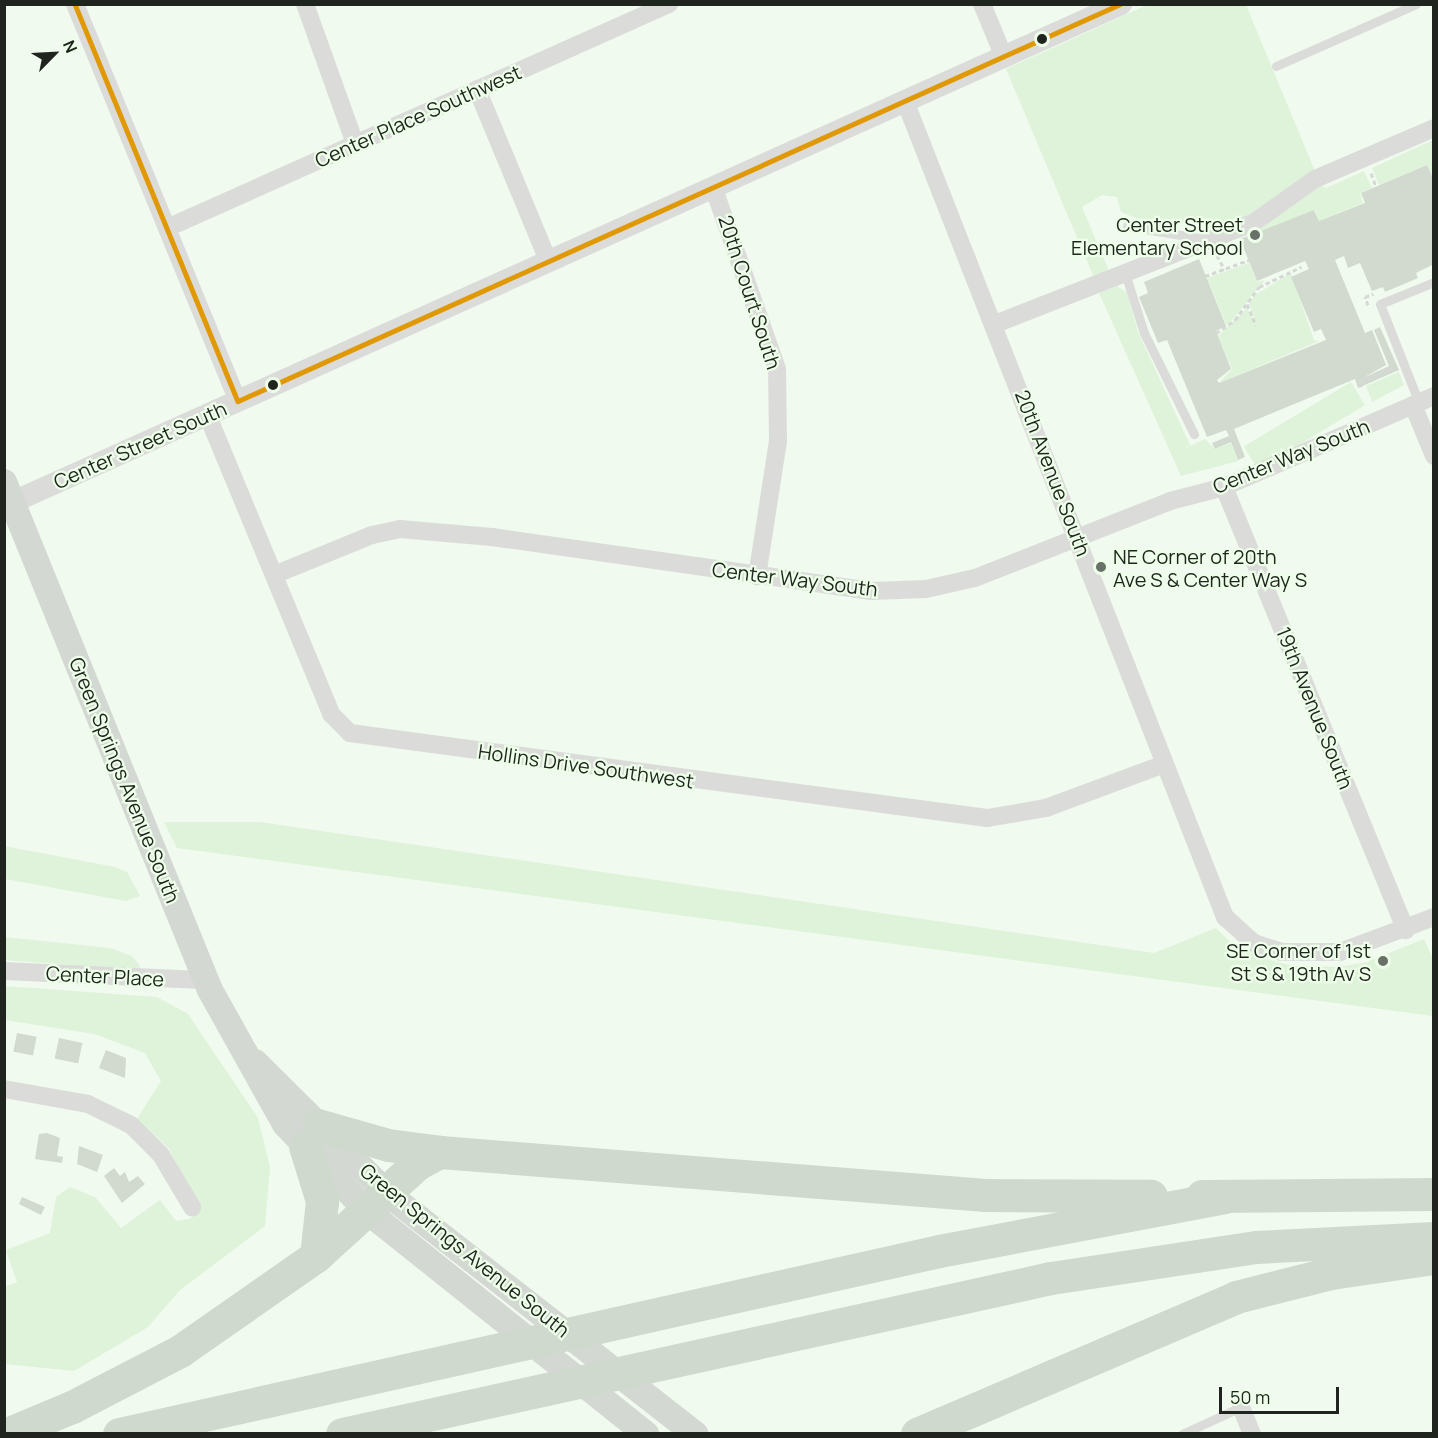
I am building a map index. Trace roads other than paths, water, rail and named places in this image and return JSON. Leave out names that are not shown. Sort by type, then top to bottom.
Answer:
[{"type":"highway","points":[[316,1256],[322,1201],[311,1135],[440,1152],[986,1195],[1225,1197],[1434,1194]]},
{"type":"highway","points":[[7,1434],[72,1407],[180,1351],[316,1256],[378,1203],[417,1164],[440,1152]]},
{"type":"highway","points":[[119,1434],[939,1251],[1225,1197]]},
{"type":"highway","points":[[342,1434],[1051,1278],[1256,1247],[1434,1238]]},
{"type":"highway","points":[[917,1434],[1236,1298],[1331,1273],[1434,1258]]},
{"type":"main road","name":"Green Springs Avenue South","points":[[9,492],[206,980],[260,1085],[447,1276],[646,1434]]},
{"type":"main road","name":"Green Springs Avenue South","points":[[378,1203],[474,1262],[695,1434]]},
{"type":"street","points":[[75,4],[238,401]]},
{"type":"street","points":[[305,4],[354,144]]},
{"type":"street","name":"Center Place Southwest","points":[[167,228],[477,89],[630,12],[669,4]]},
{"type":"street","points":[[982,4],[1004,57]]},
{"type":"street","name":"Center Street South","points":[[9,492],[238,401],[714,189],[1121,4]]},
{"type":"street","points":[[477,89],[549,263]]},
{"type":"street","name":"20th Avenue South","points":[[905,101],[995,324],[1225,917],[1254,943],[1281,952],[1340,952],[1406,930],[1434,917]]},
{"type":"street","points":[[995,324],[1253,223],[1315,179],[1434,128]]},
{"type":"street","name":"20th Court South","points":[[714,189],[777,369],[778,441],[757,576]]},
{"type":"street","points":[[1422,401],[1434,456]]},
{"type":"street","name":"Center Way South","points":[[274,575],[372,535],[400,529],[492,537],[871,591],[926,589],[975,578],[1170,501],[1224,487],[1422,401]]},
{"type":"street","name":"Hollins Drive Southwest","points":[[207,414],[331,714],[350,733],[987,818],[1046,808],[1164,764]]},
{"type":"street","name":"19th Avenue South","points":[[1224,487],[1406,930]]},
{"type":"street","name":"Center Place","points":[[4,971],[206,980]]},
{"type":"street","points":[[4,1089],[88,1104],[131,1125],[161,1155],[192,1207]]},
{"type":"street","points":[[1241,1407],[1252,1434]]},
{"type":"lane","points":[[1276,66],[1416,4]]},
{"type":"lane","points":[[1128,226],[1210,239]]},
{"type":"lane","points":[[1125,273],[1144,333],[1194,434]]},
{"type":"lane","points":[[1422,401],[1380,304],[1434,282]]},
{"type":"lane","points":[[1182,1434],[1241,1407]]},
{"type":"place","name":"Center Street Elementary School","points":[[1255,235]]},
{"type":"place","name":"NE Corner of 20th Ave S & Center Way S","points":[[1101,567]]},
{"type":"place","name":"SE Corner of 1st St S & 19th Av S","points":[[1383,961]]}]
